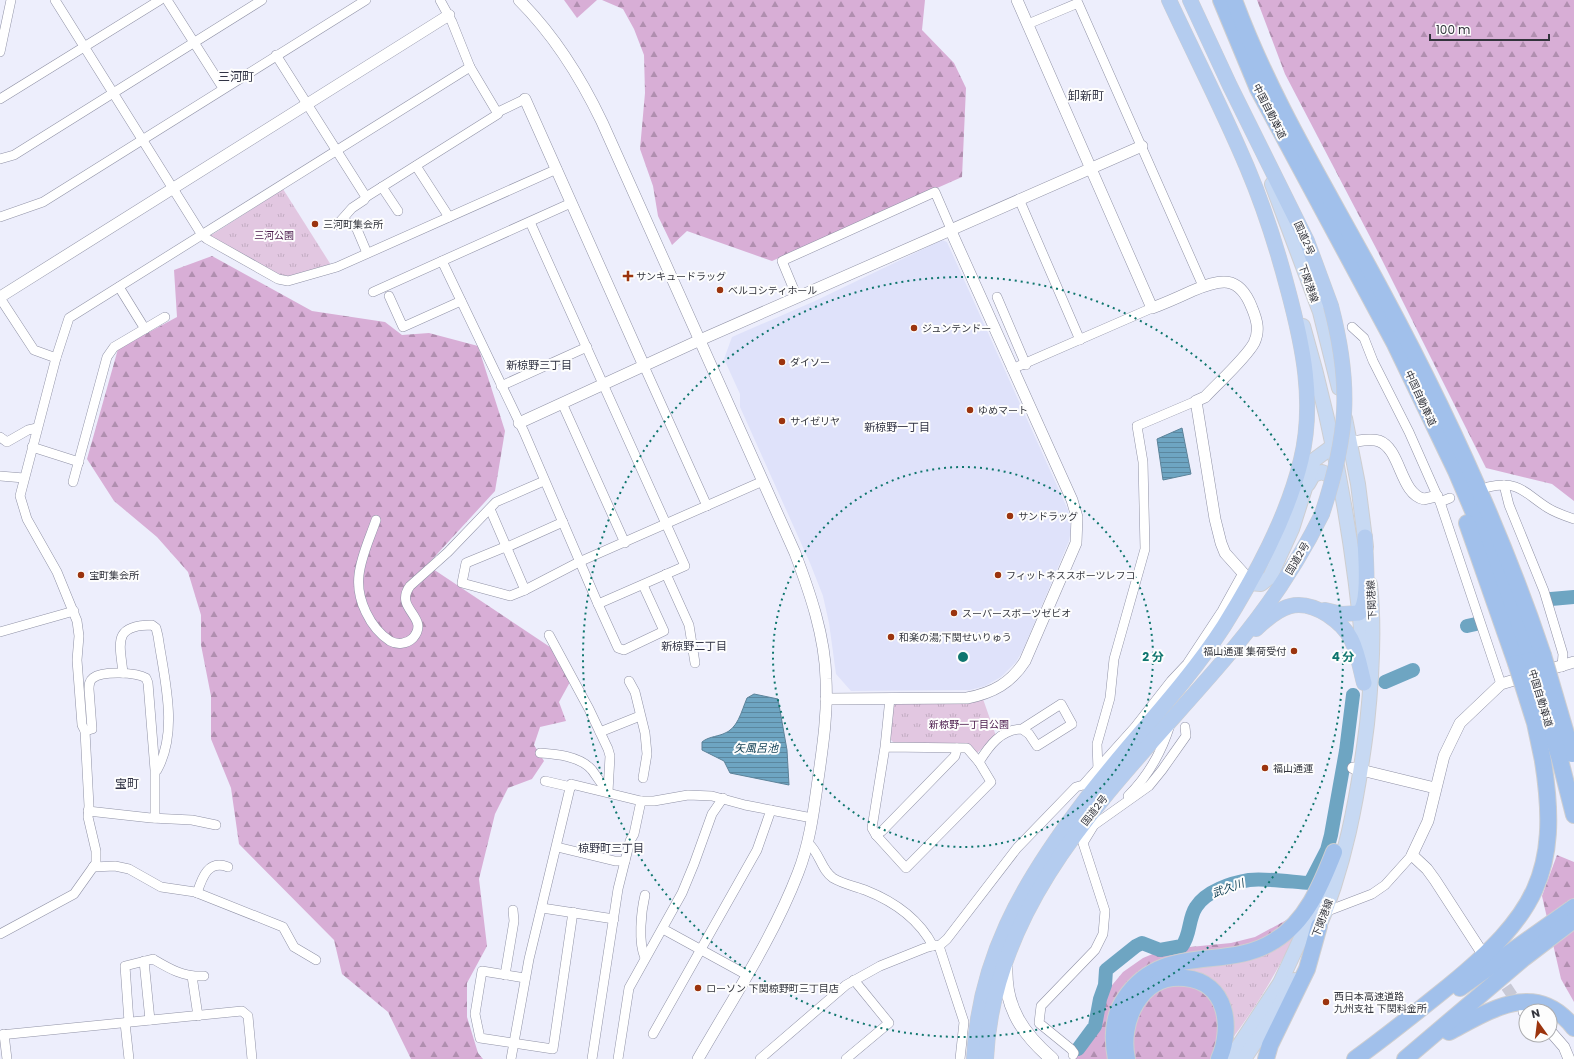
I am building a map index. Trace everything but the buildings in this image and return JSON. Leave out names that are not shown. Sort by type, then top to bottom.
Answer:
[{"type":"highway","name":"国道2号","points":[[974,1059],[977,1025],[987,974],[1004,928],[1024,889],[1046,854],[1087,798],[1193,669],[1223,627],[1246,578],[1267,549],[1290,494],[1301,458],[1308,400],[1307,377],[1299,336],[1276,246],[1232,131],[1169,0]]},
{"type":"highway","name":"国道2号","points":[[986,1059],[989,1025],[995,991],[1013,940],[1034,897],[1069,844],[1110,790],[1235,647],[1300,556],[1322,514],[1335,475],[1342,440],[1345,411],[1344,368],[1331,306],[1308,241],[1252,131],[1190,0]]},
{"type":"highway","name":"中国自動車道","points":[[1221,0],[1261,95],[1395,344],[1430,419],[1570,754]]},
{"type":"highway","name":"中国自動車道","points":[[1234,0],[1276,97],[1382,291],[1446,416],[1495,525],[1530,659]]},
{"type":"highway","points":[[1235,647],[1269,618],[1284,608],[1302,604],[1342,614],[1359,613],[1364,607],[1367,597],[1365,537]]},
{"type":"highway","points":[[1315,607],[1334,619],[1348,634],[1357,657],[1364,683]]},
{"type":"highway","name":"中国自動車道","points":[[1530,659],[1556,670],[1570,754],[1574,815]]},
{"type":"highway","points":[[1355,1059],[1402,1023],[1496,946],[1509,931],[1530,901],[1542,869],[1548,838],[1549,802],[1543,761],[1535,723],[1530,659]]},
{"type":"highway","points":[[1116,1059],[1114,1046],[1116,1021],[1123,1001],[1136,984],[1153,970],[1164,965],[1187,960],[1247,952],[1274,941],[1290,929],[1312,902],[1321,887],[1334,852]]},
{"type":"highway","points":[[1402,1023],[1482,974],[1574,907]]},
{"type":"highway","points":[[1266,1059],[1270,1045],[1294,999],[1307,969],[1322,919]]},
{"type":"highway","points":[[1405,1059],[1424,1045],[1524,958],[1574,920]]},
{"type":"highway","points":[[1127,1059],[1124,1036],[1128,1019],[1135,1004],[1151,986],[1159,982],[1177,978],[1192,979],[1206,986],[1223,1006],[1227,1031],[1219,1059]]},
{"type":"highway","points":[[1424,1045],[1489,1011],[1519,1002],[1528,1001],[1546,1005],[1562,1015],[1574,1028]]},
{"type":"main road","name":"下関港線","points":[[1235,1057],[1266,1006],[1293,957],[1324,886],[1357,769],[1371,684],[1372,640],[1371,589],[1365,537],[1350,442],[1336,374],[1320,312],[1252,131]]},
{"type":"main road","name":"下関港線","points":[[1235,1057],[1291,986],[1322,919],[1350,828],[1357,769],[1365,664],[1353,555],[1333,446],[1307,340],[1276,246]]},
{"type":"main road","points":[[1267,549],[1288,515],[1310,457],[1318,449],[1350,442]]},
{"type":"main road","points":[[1246,578],[1261,584],[1270,577],[1292,529],[1314,460],[1333,446]]},
{"type":"main road","points":[[1306,489],[1313,475],[1322,472],[1331,476],[1342,489]]},
{"type":"main road","points":[[1013,940],[1008,957],[1006,973],[1010,1004],[1023,1030],[1052,1059]]},
{"type":"street","points":[[0,52],[11,0]]},
{"type":"street","points":[[55,0],[202,235],[264,272],[288,281],[337,267],[557,169]]},
{"type":"street","points":[[0,99],[160,0]]},
{"type":"street","points":[[167,0],[223,88]]},
{"type":"street","points":[[0,158],[14,155],[262,0]]},
{"type":"street","points":[[0,217],[43,202],[223,88],[366,0]]},
{"type":"street","points":[[440,0],[449,15],[470,67],[498,112]]},
{"type":"street","points":[[519,0],[544,26],[581,80],[602,122],[795,553],[812,602],[824,652],[826,699],[824,738],[808,844],[798,873],[780,914],[747,975],[698,1059]]},
{"type":"street","points":[[1017,0],[1152,308]]},
{"type":"street","points":[[1028,24],[1078,2],[1203,286]]},
{"type":"street","points":[[56,358],[34,350],[0,298],[173,187],[449,15]]},
{"type":"street","points":[[276,55],[366,197]]},
{"type":"street","points":[[0,934],[74,894],[93,867],[96,860],[96,851],[88,817],[86,731],[82,725],[78,660],[79,636],[74,610],[57,572],[27,519],[20,496],[56,358],[69,318],[470,67]]},
{"type":"street","points":[[367,253],[356,227],[340,222],[352,208],[366,197],[498,114],[498,112],[525,99],[708,506]]},
{"type":"street","points":[[519,423],[700,340],[1142,146]]},
{"type":"street","points":[[416,166],[449,217]]},
{"type":"street","points":[[382,187],[398,211]]},
{"type":"street","points":[[798,297],[782,261],[935,192],[950,229],[1075,509],[1078,527],[1076,543],[1025,661],[1006,683],[990,692],[967,698],[826,699]]},
{"type":"street","points":[[1019,199],[1080,340]]},
{"type":"street","points":[[373,292],[571,204]]},
{"type":"street","points":[[530,222],[685,566],[598,604]]},
{"type":"street","points":[[442,261],[500,386],[519,423],[618,648],[624,650],[664,631],[643,585]]},
{"type":"street","points":[[1012,369],[1026,365],[1203,286],[1224,281],[1240,288],[1248,298],[1258,332],[1253,345],[1205,397],[1137,426],[1143,462],[1145,549],[1115,653],[1110,698],[1097,744],[1098,768]]},
{"type":"street","points":[[119,287],[145,329]]},
{"type":"street","points":[[389,296],[403,327],[461,301]]},
{"type":"street","points":[[998,297],[1026,365]]},
{"type":"street","points":[[73,482],[107,357],[114,347],[165,317]]},
{"type":"street","points":[[1352,327],[1364,338],[1373,361],[1409,432],[1438,499],[1501,684]]},
{"type":"street","points":[[500,386],[587,347]]},
{"type":"street","points":[[760,1059],[846,985],[880,966],[936,946],[953,933],[1017,848],[1071,792],[1076,788],[1084,786],[1098,768],[1157,702],[1191,658],[1246,578],[1225,553],[1218,531],[1196,401]]},
{"type":"street","points":[[562,403],[625,543]]},
{"type":"street","points":[[0,437],[7,442],[28,430],[37,428]]},
{"type":"street","points":[[1350,442],[1375,440],[1382,443],[1389,450],[1414,494],[1424,500],[1450,498]]},
{"type":"street","points":[[32,447],[79,462]]},
{"type":"street","points":[[0,476],[24,478]]},
{"type":"street","points":[[376,520],[363,557],[359,575],[360,592],[364,608],[371,620],[385,637],[399,644],[405,643],[413,637],[417,627],[417,618],[409,610],[405,600],[406,591],[496,502],[544,481]]},
{"type":"street","points":[[563,522],[466,563],[462,583],[510,596],[525,590],[579,562],[763,481]]},
{"type":"street","points":[[1488,487],[1504,485],[1520,488],[1547,508],[1574,519]]},
{"type":"street","points":[[1504,485],[1510,505],[1544,591],[1563,654],[1556,670]]},
{"type":"street","points":[[490,509],[505,547],[525,590]]},
{"type":"street","points":[[666,574],[689,625],[695,663]]},
{"type":"street","points":[[0,632],[74,610]]},
{"type":"street","points":[[123,673],[120,642],[122,634],[127,629],[149,625],[154,626],[158,636],[170,719],[160,766],[155,773]]},
{"type":"street","points":[[549,635],[600,732],[610,756],[608,792]]},
{"type":"street","points":[[1322,919],[1372,894],[1385,885],[1412,855],[1428,820],[1444,756],[1456,728],[1484,699],[1501,684],[1556,670],[1574,662]]},
{"type":"street","points":[[86,731],[92,729],[89,689],[91,680],[100,675],[123,673],[140,675],[147,680],[155,773],[155,818]]},
{"type":"street","points":[[629,682],[635,692],[647,746],[643,778]]},
{"type":"street","points":[[885,747],[967,748],[979,762],[991,782],[906,868],[876,835],[872,828],[885,747],[890,698]]},
{"type":"street","points":[[979,762],[988,749],[1004,733],[1022,729],[1061,704],[1072,724],[1037,746],[1029,734],[1022,729]]},
{"type":"street","points":[[600,732],[640,716]]},
{"type":"street","points":[[1116,808],[1140,784],[1164,742],[1171,720]]},
{"type":"street","points":[[1073,1055],[1074,1053],[1070,1049],[1039,1024],[1041,1006],[1095,950],[1103,934],[1104,911],[1083,843],[1094,825],[1149,786],[1186,736],[1185,727]]},
{"type":"street","points":[[876,835],[926,788],[956,756],[957,748]]},
{"type":"street","points":[[540,753],[556,754],[576,759],[591,769],[608,792]]},
{"type":"street","points":[[1357,769],[1435,788]]},
{"type":"street","points":[[545,781],[571,787]]},
{"type":"street","points":[[511,1059],[525,978],[571,784],[641,801],[702,794],[723,798],[731,802],[812,818]]},
{"type":"street","points":[[618,1059],[629,988],[663,929],[692,870],[712,814],[723,798]]},
{"type":"street","points":[[592,1059],[618,889],[630,841],[634,834],[641,801]]},
{"type":"street","points":[[654,1034],[757,850],[771,810]]},
{"type":"street","points":[[88,811],[192,820],[216,825]]},
{"type":"street","points":[[808,844],[816,850],[825,868],[832,877],[884,898],[910,916],[936,946],[964,1022],[960,1059]]},
{"type":"street","points":[[557,847],[615,861],[625,861]]},
{"type":"street","points":[[1412,855],[1431,875],[1481,951]]},
{"type":"street","points":[[197,894],[204,874],[212,866],[221,864],[228,867]]},
{"type":"street","points":[[93,867],[124,867],[135,871],[162,887],[197,894],[283,927],[294,947],[316,960]]},
{"type":"street","points":[[645,895],[642,910],[642,950],[645,958]]},
{"type":"street","points":[[542,908],[614,919]]},
{"type":"street","points":[[505,975],[514,921],[513,910]]},
{"type":"street","points":[[525,978],[482,971],[475,1014],[480,1038],[553,1049],[573,912]]},
{"type":"street","points":[[663,929],[747,975]]},
{"type":"street","points":[[129,1059],[124,966],[153,959],[169,970],[192,976],[204,976]]},
{"type":"street","points":[[144,961],[150,1020]]},
{"type":"street","points":[[192,976],[198,1016]]},
{"type":"street","points":[[846,1059],[889,1023],[854,980]]},
{"type":"street","points":[[7,1059],[2,1035],[242,1012],[248,1016],[252,1059]]},
{"type":"street","points":[[1558,1041],[1564,1047],[1569,1059]]},
{"type":"shaded area","points":[[942,240],[947,242],[1068,510],[1071,530],[1069,541],[1023,650],[1016,662],[1001,677],[985,686],[970,690],[851,691],[836,674],[829,623],[823,596],[810,563],[740,407],[740,394],[724,359],[732,337],[815,301]]},
{"type":"green space","points":[[564,0],[597,0],[577,18]]},
{"type":"green space","points":[[602,0],[925,0],[922,30],[954,63],[966,88],[962,177],[772,261],[687,231],[672,245],[658,216],[653,186],[640,149],[645,93],[644,55],[634,29],[623,9]]},
{"type":"green space","points":[[1257,0],[1574,0],[1574,501],[1552,484],[1486,468],[1378,252],[1285,74]]},
{"type":"green space","name":"三河公園","points":[[283,189],[331,265],[290,276],[278,276],[210,236]]},
{"type":"green space","points":[[212,256],[312,311],[385,322],[402,335],[429,333],[478,346],[505,431],[495,491],[427,565],[553,649],[570,682],[559,702],[566,721],[540,727],[534,745],[544,761],[532,779],[508,788],[495,814],[479,879],[487,946],[467,983],[467,1017],[478,1053],[483,1059],[411,1059],[388,1012],[342,974],[334,940],[239,844],[231,788],[211,739],[211,696],[201,645],[201,615],[188,572],[157,537],[114,501],[87,459],[118,349],[177,317],[174,270]]},
{"type":"green space","name":"新椋野一丁目公園","points":[[983,699],[996,736],[977,753],[894,743],[890,739],[891,707],[898,703],[969,703]]},
{"type":"green space","points":[[1557,855],[1574,862],[1574,1002],[1561,979],[1542,896]]},
{"type":"green space","points":[[1292,917],[1276,932],[1239,948],[1173,956],[1149,966],[1136,975],[1110,1059],[1073,1059],[1094,1032],[1100,1004],[1108,990],[1123,972],[1143,958],[1155,953],[1158,948],[1182,945],[1190,947],[1231,943],[1255,937]]},
{"type":"green space","points":[[1300,925],[1269,984],[1232,1039],[1145,980]]},
{"type":"green space","points":[[1170,984],[1190,985],[1209,996],[1218,1010],[1219,1037],[1211,1059],[1133,1059],[1131,1028],[1148,996]]},
{"type":"water","points":[[1182,428],[1191,474],[1163,480],[1157,439]]},
{"type":"water","name":"矢風呂池","points":[[754,694],[778,699],[787,750],[789,785],[730,773],[724,761],[702,750],[702,742],[704,740],[728,732],[736,724],[747,698]]},
{"type":"waterway","name":"武久川","points":[[1551,599],[1574,597]]},
{"type":"waterway","name":"武久川","points":[[1467,626],[1476,624]]},
{"type":"waterway","name":"武久川","points":[[1385,682],[1413,670]]},
{"type":"waterway","name":"武久川","points":[[1078,1049],[1095,1026],[1100,999],[1105,985],[1106,970],[1136,946],[1142,943],[1160,950],[1182,946],[1187,937],[1193,912],[1200,901],[1212,892],[1227,886],[1249,880],[1310,883],[1327,850],[1331,835],[1346,751],[1353,695]]},
{"type":"tunnel","points":[[1497,973],[1518,1004]]},
{"type":"place","name":"三河町集会所","points":[[315,224]]},
{"type":"place","name":"サンキュードラッグ","points":[[628,276]]},
{"type":"place","name":"ベルコシティホール","points":[[720,290]]},
{"type":"place","name":"ジュンテンドー","points":[[914,328]]},
{"type":"place","name":"ダイソー","points":[[782,362]]},
{"type":"place","name":"ゆめマート","points":[[970,410]]},
{"type":"place","name":"サイゼリヤ","points":[[782,421]]},
{"type":"place","name":"サンドラッグ","points":[[1010,516]]},
{"type":"place","name":"宝町集会所","points":[[81,575]]},
{"type":"place","name":"フィットネススポーツレフコ","points":[[998,575]]},
{"type":"place","name":"スーパースポーツゼビオ","points":[[954,613]]},
{"type":"place","name":"和楽の湯;下関せいりゅう","points":[[891,637]]},
{"type":"place","name":"福山通運 集荷受付","points":[[1294,651]]},
{"type":"place","name":"福山通運","points":[[1265,768]]},
{"type":"place","name":"ローソン 下関椋野町三丁目店","points":[[698,988]]},
{"type":"place","name":"西日本高速道路 九州支社 下関料金所","points":[[1326,1002]]},
{"type":"district","name":"三河町","points":[[236,77]]},
{"type":"district","name":"卸新町","points":[[1086,96]]},
{"type":"district","name":"新椋野三丁目","points":[[539,365]]},
{"type":"district","name":"新椋野一丁目","points":[[897,427]]},
{"type":"district","name":"新椋野二丁目","points":[[694,646]]},
{"type":"district","name":"宝町","points":[[127,784]]},
{"type":"district","name":"椋野町三丁目","points":[[611,848]]}]
